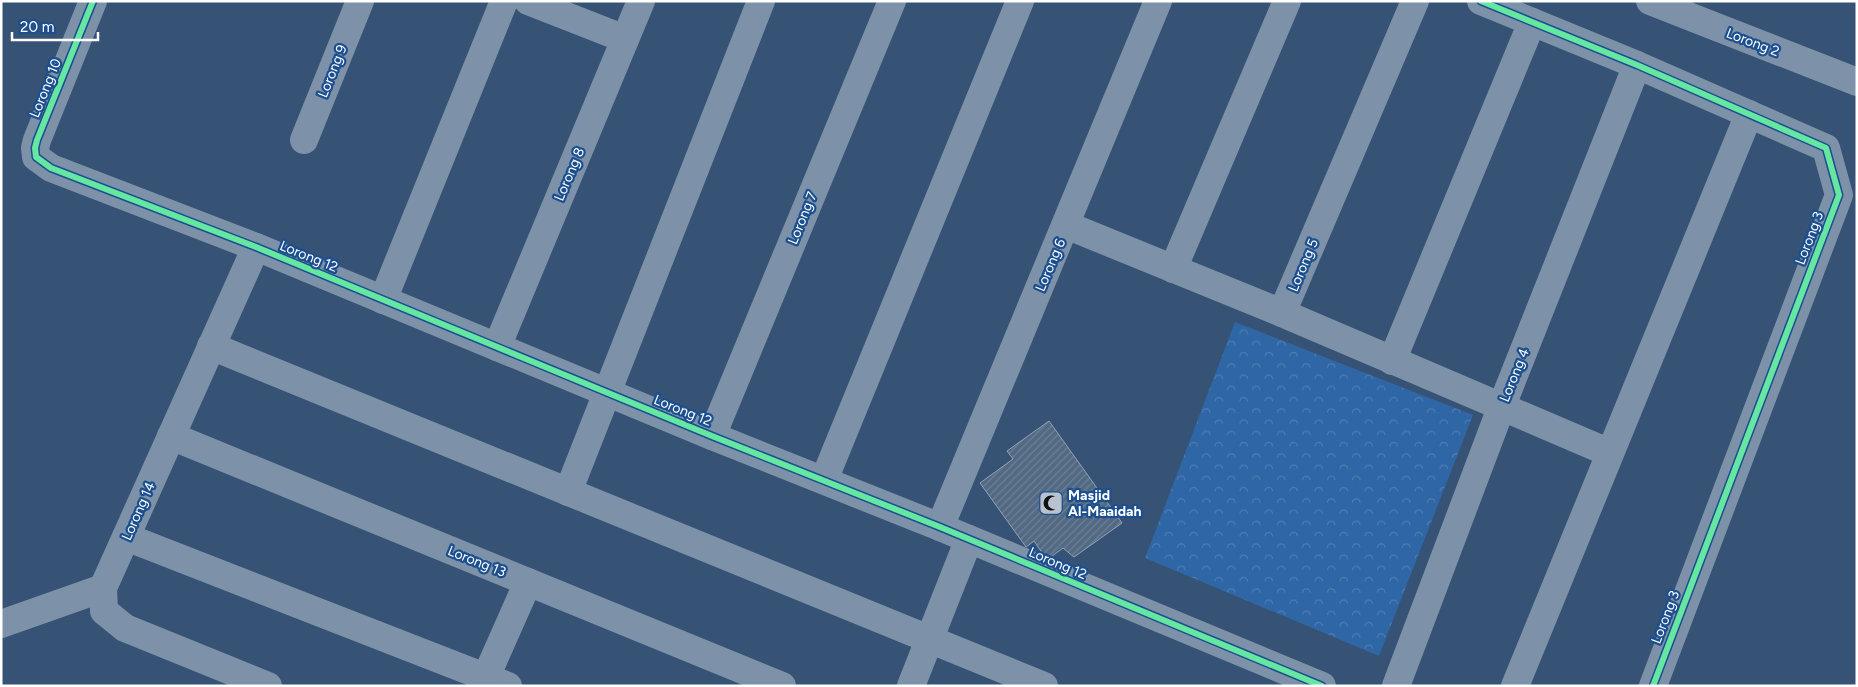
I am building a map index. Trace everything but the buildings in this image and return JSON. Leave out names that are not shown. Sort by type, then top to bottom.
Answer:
[{"type":"street","name":"Lorong 10","points":[[36,157],[35,148],[37,140],[93,1]]},
{"type":"street","name":"Lorong 9","points":[[304,140],[360,1]]},
{"type":"street","points":[[383,300],[504,1]]},
{"type":"street","points":[[528,1],[626,39]]},
{"type":"street","name":"Lorong 8","points":[[498,347],[641,1]]},
{"type":"street","points":[[568,492],[761,1]]},
{"type":"street","name":"Lorong 7","points":[[712,436],[892,1]]},
{"type":"street","points":[[824,480],[1020,1]]},
{"type":"street","name":"Lorong 6","points":[[940,527],[1158,1]]},
{"type":"street","points":[[1173,269],[1287,1]]},
{"type":"street","name":"Lorong 5","points":[[1282,313],[1415,1]]},
{"type":"street","name":"Lorong 3","points":[[1481,1],[1638,66],[1826,148],[1839,195],[1653,686]]},
{"type":"street","name":"Lorong 2","points":[[1650,1],[1857,82]]},
{"type":"street","points":[[1392,361],[1532,22]]},
{"type":"street","name":"Lorong 4","points":[[1396,686],[1501,408],[1638,66]]},
{"type":"street","points":[[1515,686],[1749,114]]},
{"type":"street","name":"Lorong 12","points":[[36,157],[51,168],[256,247],[712,436],[940,527],[1322,686]]},
{"type":"street","points":[[1066,225],[1282,313],[1610,453]]},
{"type":"street","name":"Lorong 14","points":[[103,588],[256,247]]},
{"type":"street","points":[[211,346],[1044,686]]},
{"type":"street","name":"Lorong 13","points":[[171,436],[782,686]]},
{"type":"street","points":[[126,537],[497,682],[528,582]]},
{"type":"street","points":[[911,686],[969,539]]},
{"type":"street","points":[[1,624],[103,588],[104,611],[126,628],[268,686]]},
{"type":"green space","points":[[1235,322],[1473,415],[1379,656],[1145,558]]},
{"type":"cycle path","points":[[93,1],[37,140],[35,148],[36,157],[51,168],[256,247],[712,436],[940,527],[1322,686]]},
{"type":"cycle path","points":[[1481,1],[1637,65],[1826,148],[1839,195],[1653,686]]},
{"type":"place","name":"Masjid Al-Maaidah","points":[[1051,503]]}]
